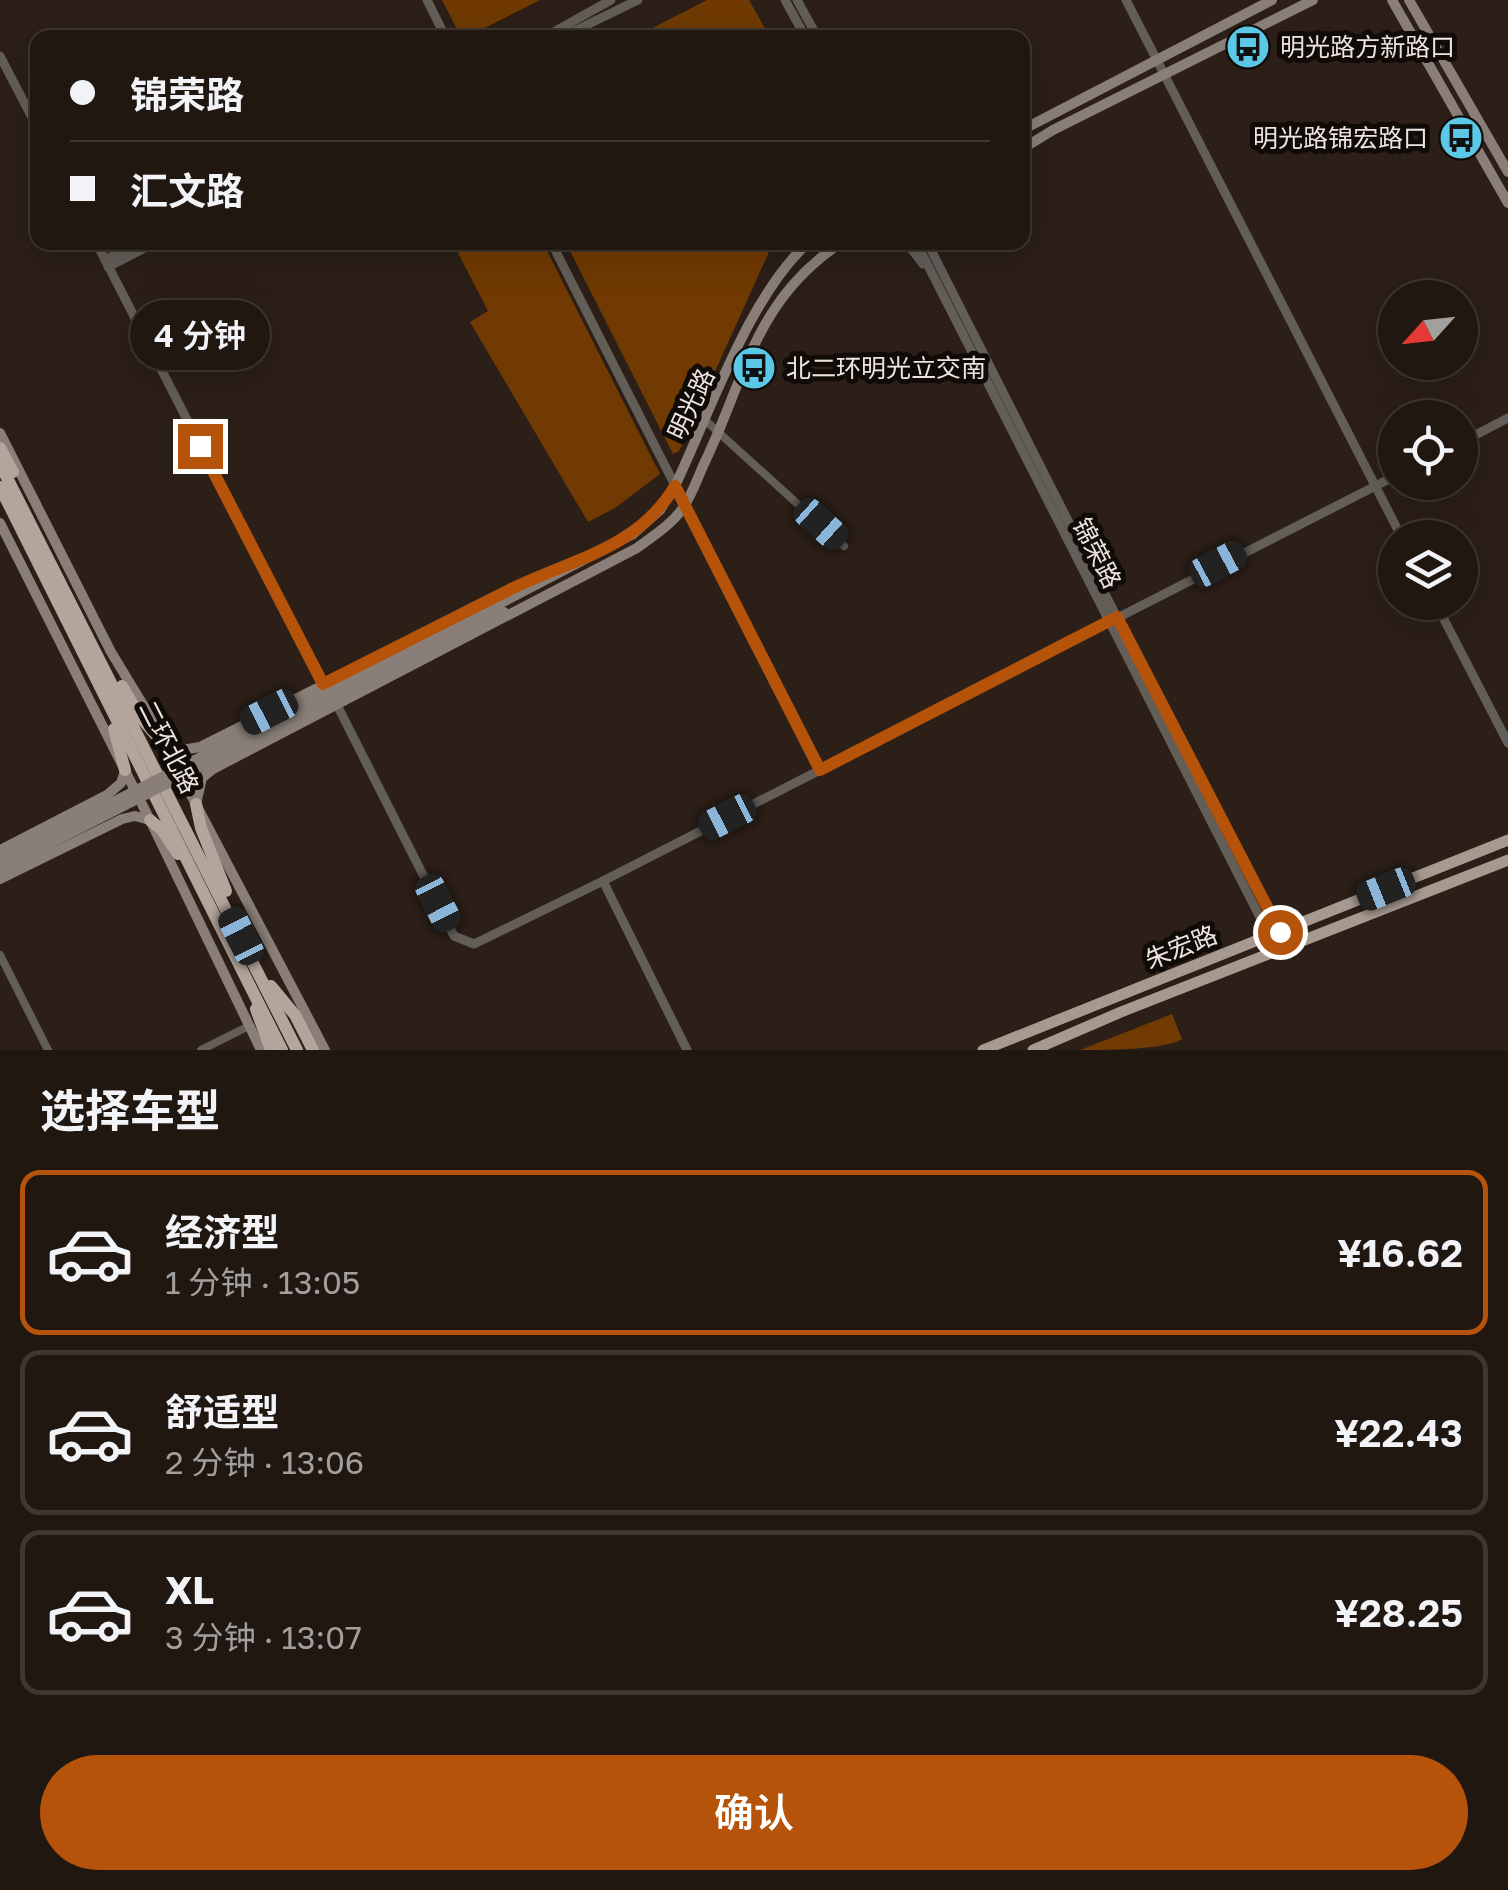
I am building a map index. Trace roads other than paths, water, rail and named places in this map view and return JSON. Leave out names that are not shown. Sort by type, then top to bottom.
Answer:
[{"type":"highway","points":[[0,448],[225,889]]},
{"type":"highway","name":"二环北路","points":[[0,464],[39,552],[250,969],[298,1050]]},
{"type":"highway","name":"二环北路","points":[[0,486],[39,552],[241,936],[252,986],[282,1050]]},
{"type":"highway","points":[[3,512],[66,578]]},
{"type":"highway","points":[[3,512],[223,941],[325,1050]]},
{"type":"highway","points":[[122,686],[140,717],[162,742]]},
{"type":"highway","points":[[114,730],[125,770]]},
{"type":"highway","points":[[196,804],[201,828],[241,936]]},
{"type":"highway","points":[[150,820],[180,856]]},
{"type":"highway","points":[[252,986],[254,1022],[266,1050]]},
{"type":"highway","points":[[295,1014],[313,1050]]},
{"type":"main road","points":[[1030,126],[1272,0]]},
{"type":"main road","points":[[1030,144],[1313,0]]},
{"type":"main road","points":[[1392,0],[1508,203]]},
{"type":"main road","points":[[1410,0],[1508,172]]},
{"type":"main road","name":"明光路","points":[[0,870],[502,608],[562,570],[633,534],[660,510],[675,486],[747,328],[768,291],[801,250]]},
{"type":"main road","name":"明光路","points":[[196,804],[198,786],[205,774],[637,548],[669,524],[684,506],[720,432],[772,309],[819,258],[832,250]]},
{"type":"main road","points":[[0,432],[111,652],[325,1050]]},
{"type":"main road","points":[[3,512],[125,770],[254,1022]]},
{"type":"main road","points":[[162,742],[174,749],[200,747],[514,587],[562,570]]},
{"type":"main road","name":"明光路","points":[[0,860],[502,608],[561,586]]},
{"type":"main road","points":[[0,850],[107,794],[120,784],[125,770]]},
{"type":"main road","points":[[0,879],[122,819],[135,816],[150,820]]},
{"type":"main road","name":"朱宏路","points":[[983,1050],[1508,840]]},
{"type":"main road","name":"朱宏路","points":[[1033,1050],[1508,860]]},
{"type":"street","points":[[427,0],[442,30]]},
{"type":"street","points":[[557,30],[611,0]]},
{"type":"street","points":[[576,30],[638,0]]},
{"type":"street","points":[[786,0],[802,30]]},
{"type":"street","points":[[798,0],[814,30]]},
{"type":"street","points":[[1126,0],[1393,520]]},
{"type":"street","points":[[0,56],[30,114]]},
{"type":"street","points":[[100,250],[323,684]]},
{"type":"street","points":[[106,264],[126,250]]},
{"type":"street","points":[[106,264],[138,250]]},
{"type":"street","points":[[556,250],[820,770]]},
{"type":"street","points":[[913,250],[941,280]]},
{"type":"street","name":"锦荣路","points":[[921,250],[941,280],[1275,934]]},
{"type":"street","name":"锦荣路","points":[[932,250],[941,280]]},
{"type":"street","points":[[1478,434],[1508,418]]},
{"type":"street","points":[[706,420],[844,546]]},
{"type":"street","points":[[337,705],[454,936],[474,944],[1376,486]]},
{"type":"street","points":[[1444,620],[1508,743]]},
{"type":"street","points":[[603,881],[687,1050]]},
{"type":"street","points":[[0,955],[48,1050]]},
{"type":"street","points":[[201,1050],[254,1022]]},
{"type":"place","name":"明光路方新路口","points":[[1248,47]]},
{"type":"place","name":"明光路锦宏路口","points":[[1461,138]]},
{"type":"place","name":"北二环明光立交南","points":[[754,368]]}]
